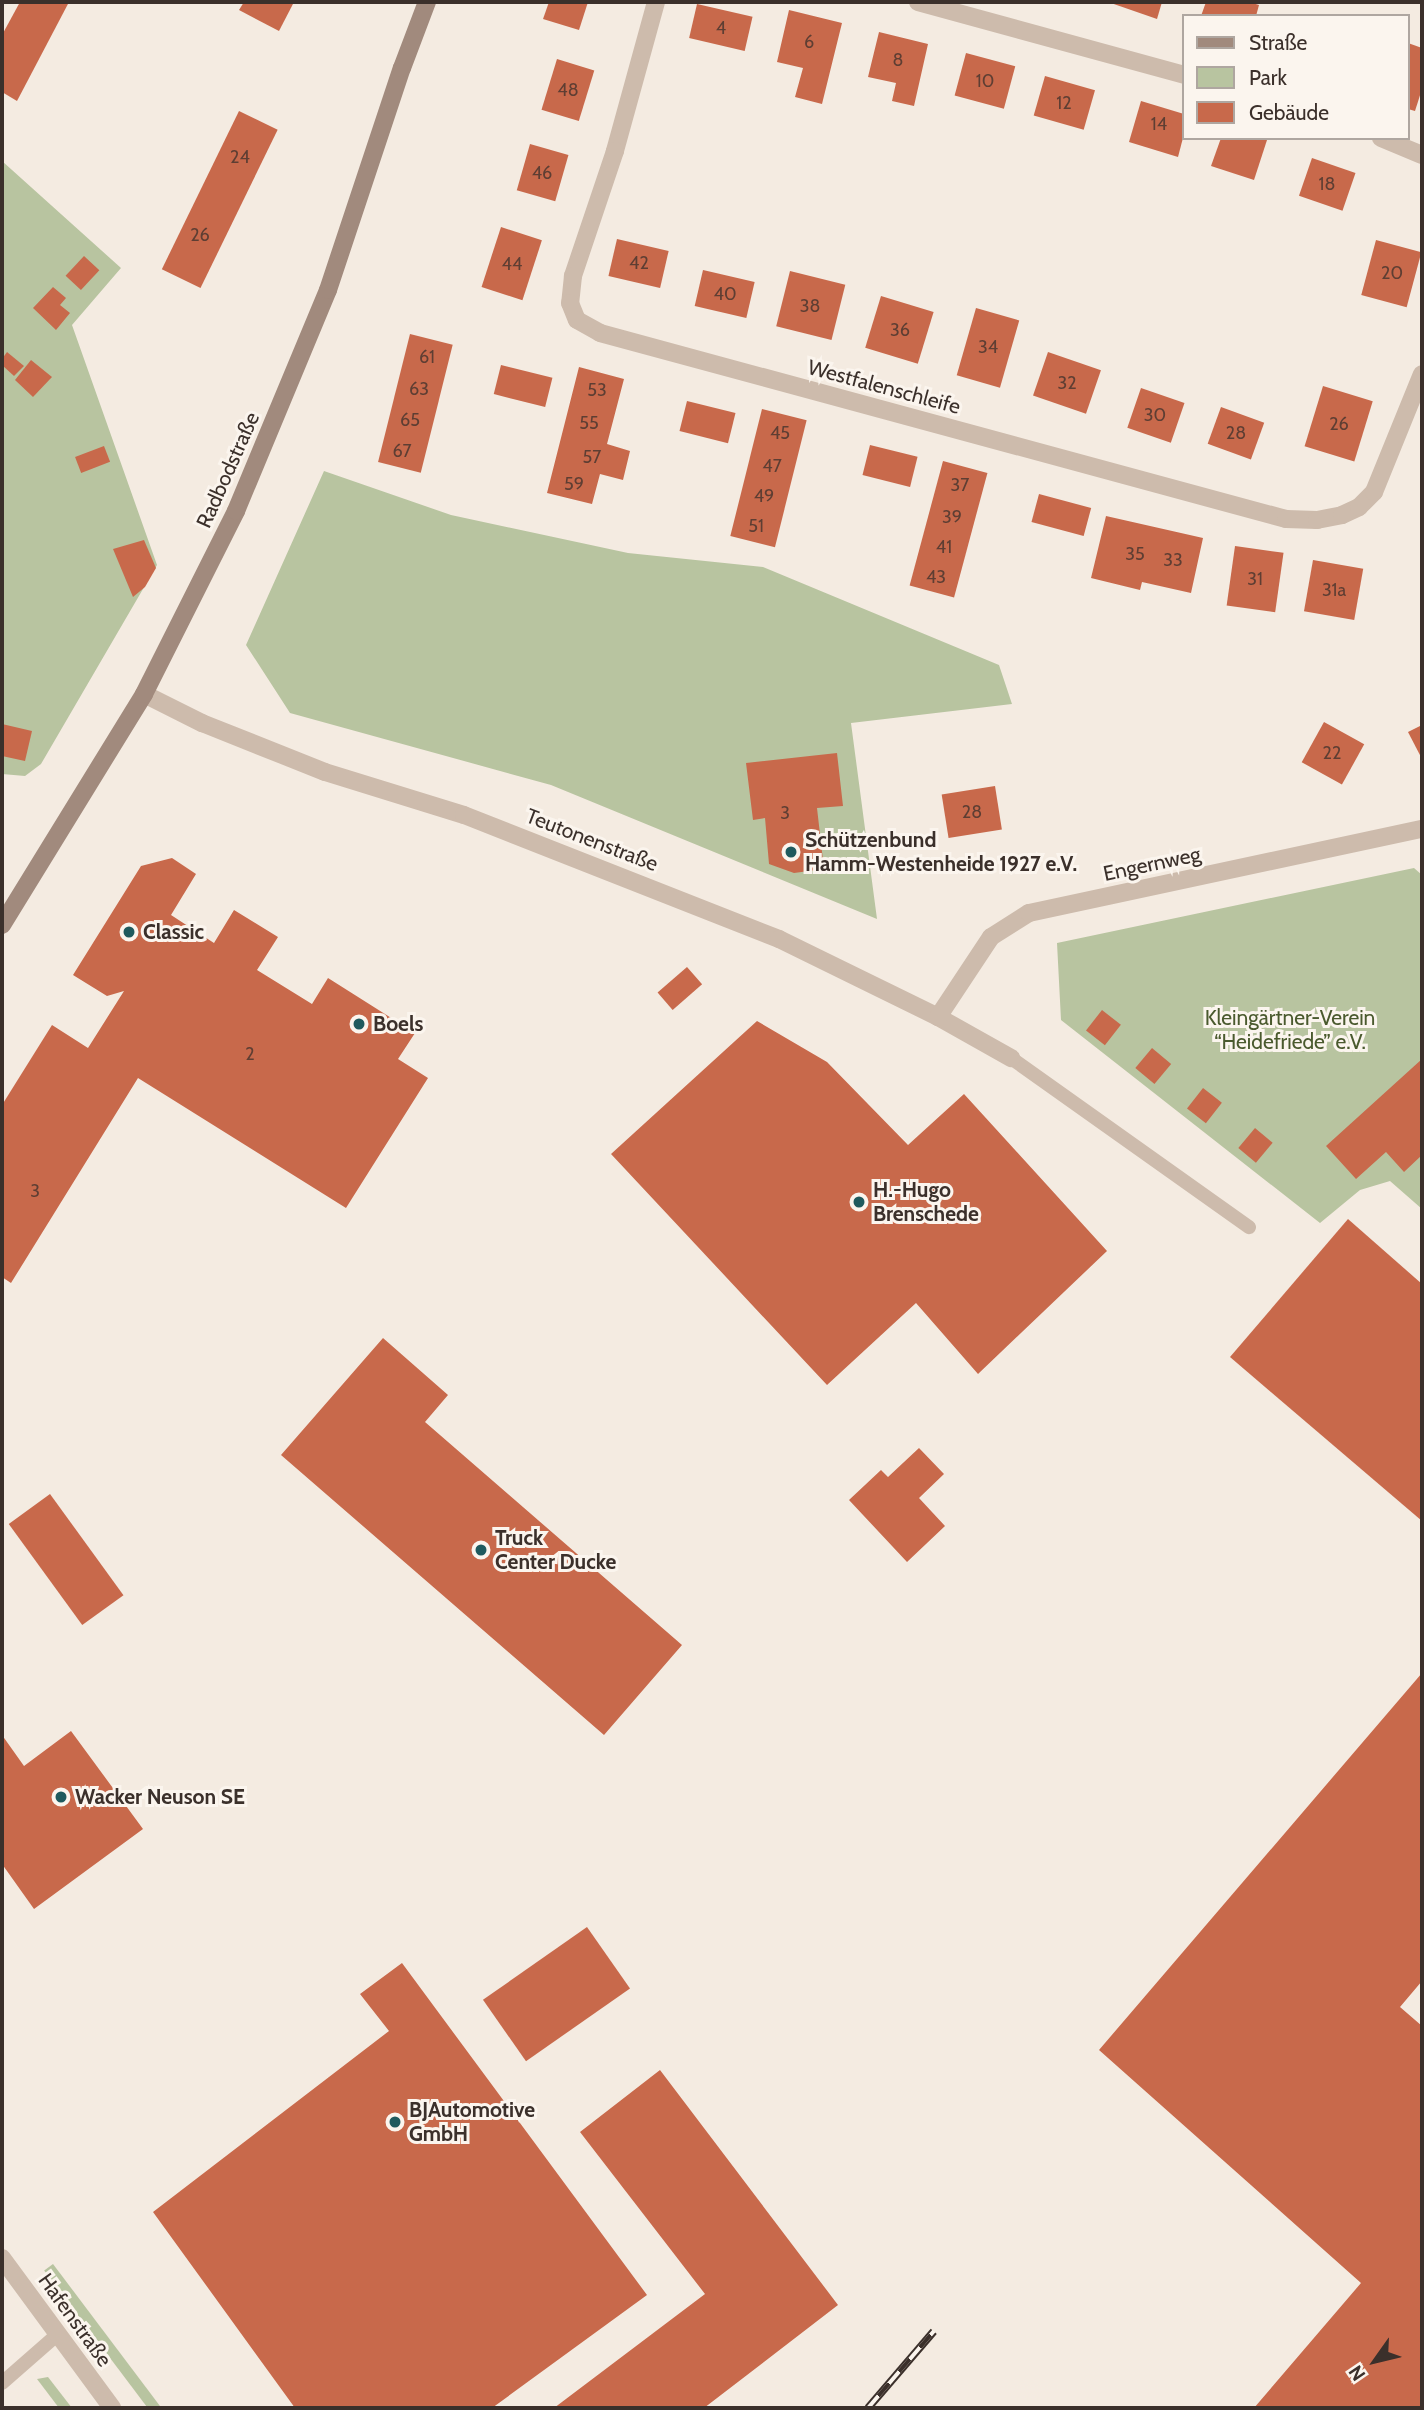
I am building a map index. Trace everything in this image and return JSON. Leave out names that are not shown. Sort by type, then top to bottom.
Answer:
[{"type":"main road","name":"Radbodstraße","points":[[2,925],[145,694],[236,511],[328,290],[402,68],[427,2]]},
{"type":"street","name":"Westfalenschleife","points":[[656,2],[615,151],[573,276],[570,303],[577,320],[600,333],[1296,519],[1317,520],[1342,515],[1359,507],[1374,492],[1422,374]]},
{"type":"street","points":[[918,2],[1182,74]]},
{"type":"street","points":[[1386,140],[1422,155]]},
{"type":"street","name":"Teutonenstraße","points":[[145,694],[202,723],[325,772],[464,815],[779,939],[938,1017],[1011,1058]]},
{"type":"street","name":"Engernweg","points":[[938,1017],[991,937],[1029,914],[1422,828]]},
{"type":"street","name":"Hafenstraße","points":[[2,2258],[112,2408]]},
{"type":"lane","points":[[1011,1058],[1249,1227]]},
{"type":"lane","points":[[2,2383],[58,2334]]},
{"type":"green space","points":[[2,161],[121,268],[72,325],[157,565],[41,764],[25,776],[2,774]]},
{"type":"green space","points":[[324,471],[451,515],[628,553],[763,567],[999,665],[1012,704],[851,723],[877,919],[551,785],[290,713],[246,645]]},
{"type":"green space","name":"Kleingärtner-Verein “Heidefriede” e.V.","points":[[1414,868],[1422,875],[1422,1209],[1390,1181],[1360,1190],[1320,1223],[1061,1020],[1057,943]]},
{"type":"green space","points":[[53,2264],[161,2407],[148,2408],[44,2271]]},
{"type":"green space","points":[[48,2377],[72,2408],[59,2408],[37,2379]]},
{"type":"building","points":[[20,2],[69,2],[17,101],[2,92],[2,35]]},
{"type":"building","points":[[244,2],[294,2],[279,31],[239,10]]},
{"type":"building","points":[[549,2],[588,2],[579,30],[543,19]]},
{"type":"building","points":[[1108,2],[1162,2],[1157,19]]},
{"type":"building","points":[[1206,2],[1249,2],[1259,5],[1257,14],[1202,14]]},
{"type":"building","points":[[697,4],[753,17],[745,51],[689,38]]},
{"type":"building","points":[[789,10],[842,23],[822,104],[795,97],[803,68],[777,62]]},
{"type":"building","points":[[879,32],[928,44],[914,106],[892,101],[896,83],[868,77]]},
{"type":"building","points":[[1410,44],[1422,48],[1422,89],[1415,111],[1410,110]]},
{"type":"building","points":[[966,53],[1015,66],[1004,109],[955,96]]},
{"type":"building","points":[[557,59],[594,70],[579,121],[542,110]]},
{"type":"building","points":[[1045,76],[1095,90],[1084,130],[1034,115]]},
{"type":"building","points":[[1141,101],[1182,113],[1182,140],[1178,157],[1129,142]]},
{"type":"building","points":[[239,111],[278,130],[200,288],[162,269]]},
{"type":"building","points":[[1220,140],[1267,140],[1254,180],[1211,166]]},
{"type":"building","points":[[530,144],[568,155],[555,201],[517,190]]},
{"type":"building","points":[[1312,158],[1355,173],[1342,211],[1299,196]]},
{"type":"building","points":[[501,227],[542,240],[522,300],[482,287]]},
{"type":"building","points":[[617,239],[669,251],[660,288],[608,276]]},
{"type":"building","points":[[1376,240],[1421,252],[1407,307],[1361,295]]},
{"type":"building","points":[[84,256],[99,270],[81,290],[66,276]]},
{"type":"building","points":[[703,270],[755,282],[746,318],[695,306]]},
{"type":"building","points":[[790,271],[845,285],[832,340],[776,326]]},
{"type":"building","points":[[53,287],[66,298],[60,305],[70,313],[56,330],[33,308]]},
{"type":"building","points":[[881,296],[934,312],[918,364],[865,348]]},
{"type":"building","points":[[976,308],[1019,320],[1000,388],[957,375]]},
{"type":"building","points":[[410,334],[453,345],[421,473],[378,462]]},
{"type":"building","points":[[7,352],[24,366],[14,376],[2,365],[2,359]]},
{"type":"building","points":[[1048,352],[1101,370],[1086,414],[1033,395]]},
{"type":"building","points":[[31,360],[52,377],[33,397],[15,380]]},
{"type":"building","points":[[501,365],[552,378],[545,407],[494,394]]},
{"type":"building","points":[[579,367],[624,379],[607,444],[630,451],[623,480],[600,474],[592,504],[547,493]]},
{"type":"building","points":[[1323,386],[1373,401],[1354,461],[1305,446]]},
{"type":"building","points":[[1141,388],[1184,403],[1171,443],[1127,428]]},
{"type":"building","points":[[687,401],[736,413],[728,443],[680,431]]},
{"type":"building","points":[[1221,407],[1264,423],[1251,459],[1208,444]]},
{"type":"building","points":[[762,409],[807,420],[775,547],[730,536]]},
{"type":"building","points":[[870,445],[918,457],[910,487],[863,475]]},
{"type":"building","points":[[104,446],[110,462],[81,473],[75,457]]},
{"type":"building","points":[[943,461],[987,473],[954,598],[910,586]]},
{"type":"building","points":[[1039,494],[1091,508],[1084,536],[1031,522]]},
{"type":"building","points":[[1106,516],[1203,538],[1191,593],[1142,582],[1140,590],[1091,578]]},
{"type":"building","points":[[144,540],[156,568],[145,587],[133,597],[113,549]]},
{"type":"building","points":[[1235,546],[1284,553],[1275,612],[1227,605]]},
{"type":"building","points":[[1313,560],[1363,569],[1354,620],[1304,611]]},
{"type":"building","points":[[1324,722],[1364,744],[1342,785],[1302,762]]},
{"type":"building","points":[[2,724],[32,731],[25,761],[2,756]]},
{"type":"building","points":[[1422,725],[1422,759],[1408,732]]},
{"type":"building","points":[[837,753],[843,806],[817,808],[824,869],[794,873],[769,864],[765,818],[753,820],[746,763]]},
{"type":"building","points":[[995,786],[1002,829],[949,838],[942,794]]},
{"type":"building","points":[[172,858],[196,874],[171,915],[214,943],[234,910],[278,937],[257,970],[312,1004],[328,978],[415,1033],[398,1059],[428,1078],[346,1208],[138,1078],[11,1283],[2,1277],[2,1105],[52,1025],[88,1048],[124,991],[107,996],[73,975],[141,866]]},
{"type":"building","points":[[687,967],[702,984],[673,1010],[658,993]]},
{"type":"building","points":[[1102,1010],[1121,1025],[1105,1045],[1086,1030]]},
{"type":"building","name":"H.-Hugo Brenschede","points":[[757,1021],[827,1062],[908,1145],[964,1094],[1107,1251],[978,1374],[916,1303],[827,1385],[611,1154]]},
{"type":"building","points":[[1152,1048],[1171,1064],[1154,1084],[1135,1068]]},
{"type":"building","points":[[1422,1059],[1422,1155],[1404,1172],[1386,1152],[1356,1179],[1326,1146]]},
{"type":"building","points":[[1203,1088],[1222,1103],[1206,1123],[1187,1108]]},
{"type":"building","points":[[1255,1128],[1273,1143],[1256,1163],[1238,1148]]},
{"type":"building","points":[[1348,1219],[1422,1284],[1422,1521],[1230,1357]]},
{"type":"building","name":"Truck Center Ducke","points":[[383,1338],[448,1395],[425,1422],[682,1645],[604,1735],[281,1455]]},
{"type":"building","points":[[919,1448],[944,1474],[919,1498],[945,1526],[907,1562],[849,1500],[881,1470],[888,1477]]},
{"type":"building","points":[[50,1494],[123,1595],[82,1625],[9,1524]]},
{"type":"building","points":[[1422,1673],[1422,1981],[1400,2007],[1422,2026],[1422,2408],[1254,2408],[1361,2283],[1099,2050]]},
{"type":"building","name":"Wacker Neuson SE","points":[[71,1731],[143,1829],[34,1909],[2,1864],[2,1735],[24,1766]]},
{"type":"building","points":[[587,1927],[630,1988],[526,2061],[483,2000]]},
{"type":"building","name":"BJAutomotive GmbH","points":[[402,1963],[647,2295],[492,2408],[295,2408],[153,2212],[389,2031],[360,1994]]},
{"type":"building","points":[[660,2070],[838,2305],[704,2408],[554,2408],[705,2294],[580,2132]]},
{"type":"railway","points":[[868,2408],[934,2331]]},
{"type":"place","name":"Schützenbund Hamm-Westenheide 1927 e.V.","points":[[791,852]]},
{"type":"place","name":"Classic","points":[[129,932]]},
{"type":"place","name":"Boels","points":[[359,1024]]},
{"type":"place","name":"H.-Hugo Brenschede","points":[[859,1202]]},
{"type":"place","name":"Truck Center Ducke","points":[[481,1550]]},
{"type":"place","name":"Wacker Neuson SE","points":[[61,1797]]},
{"type":"place","name":"BJAutomotive GmbH","points":[[395,2122]]}]
